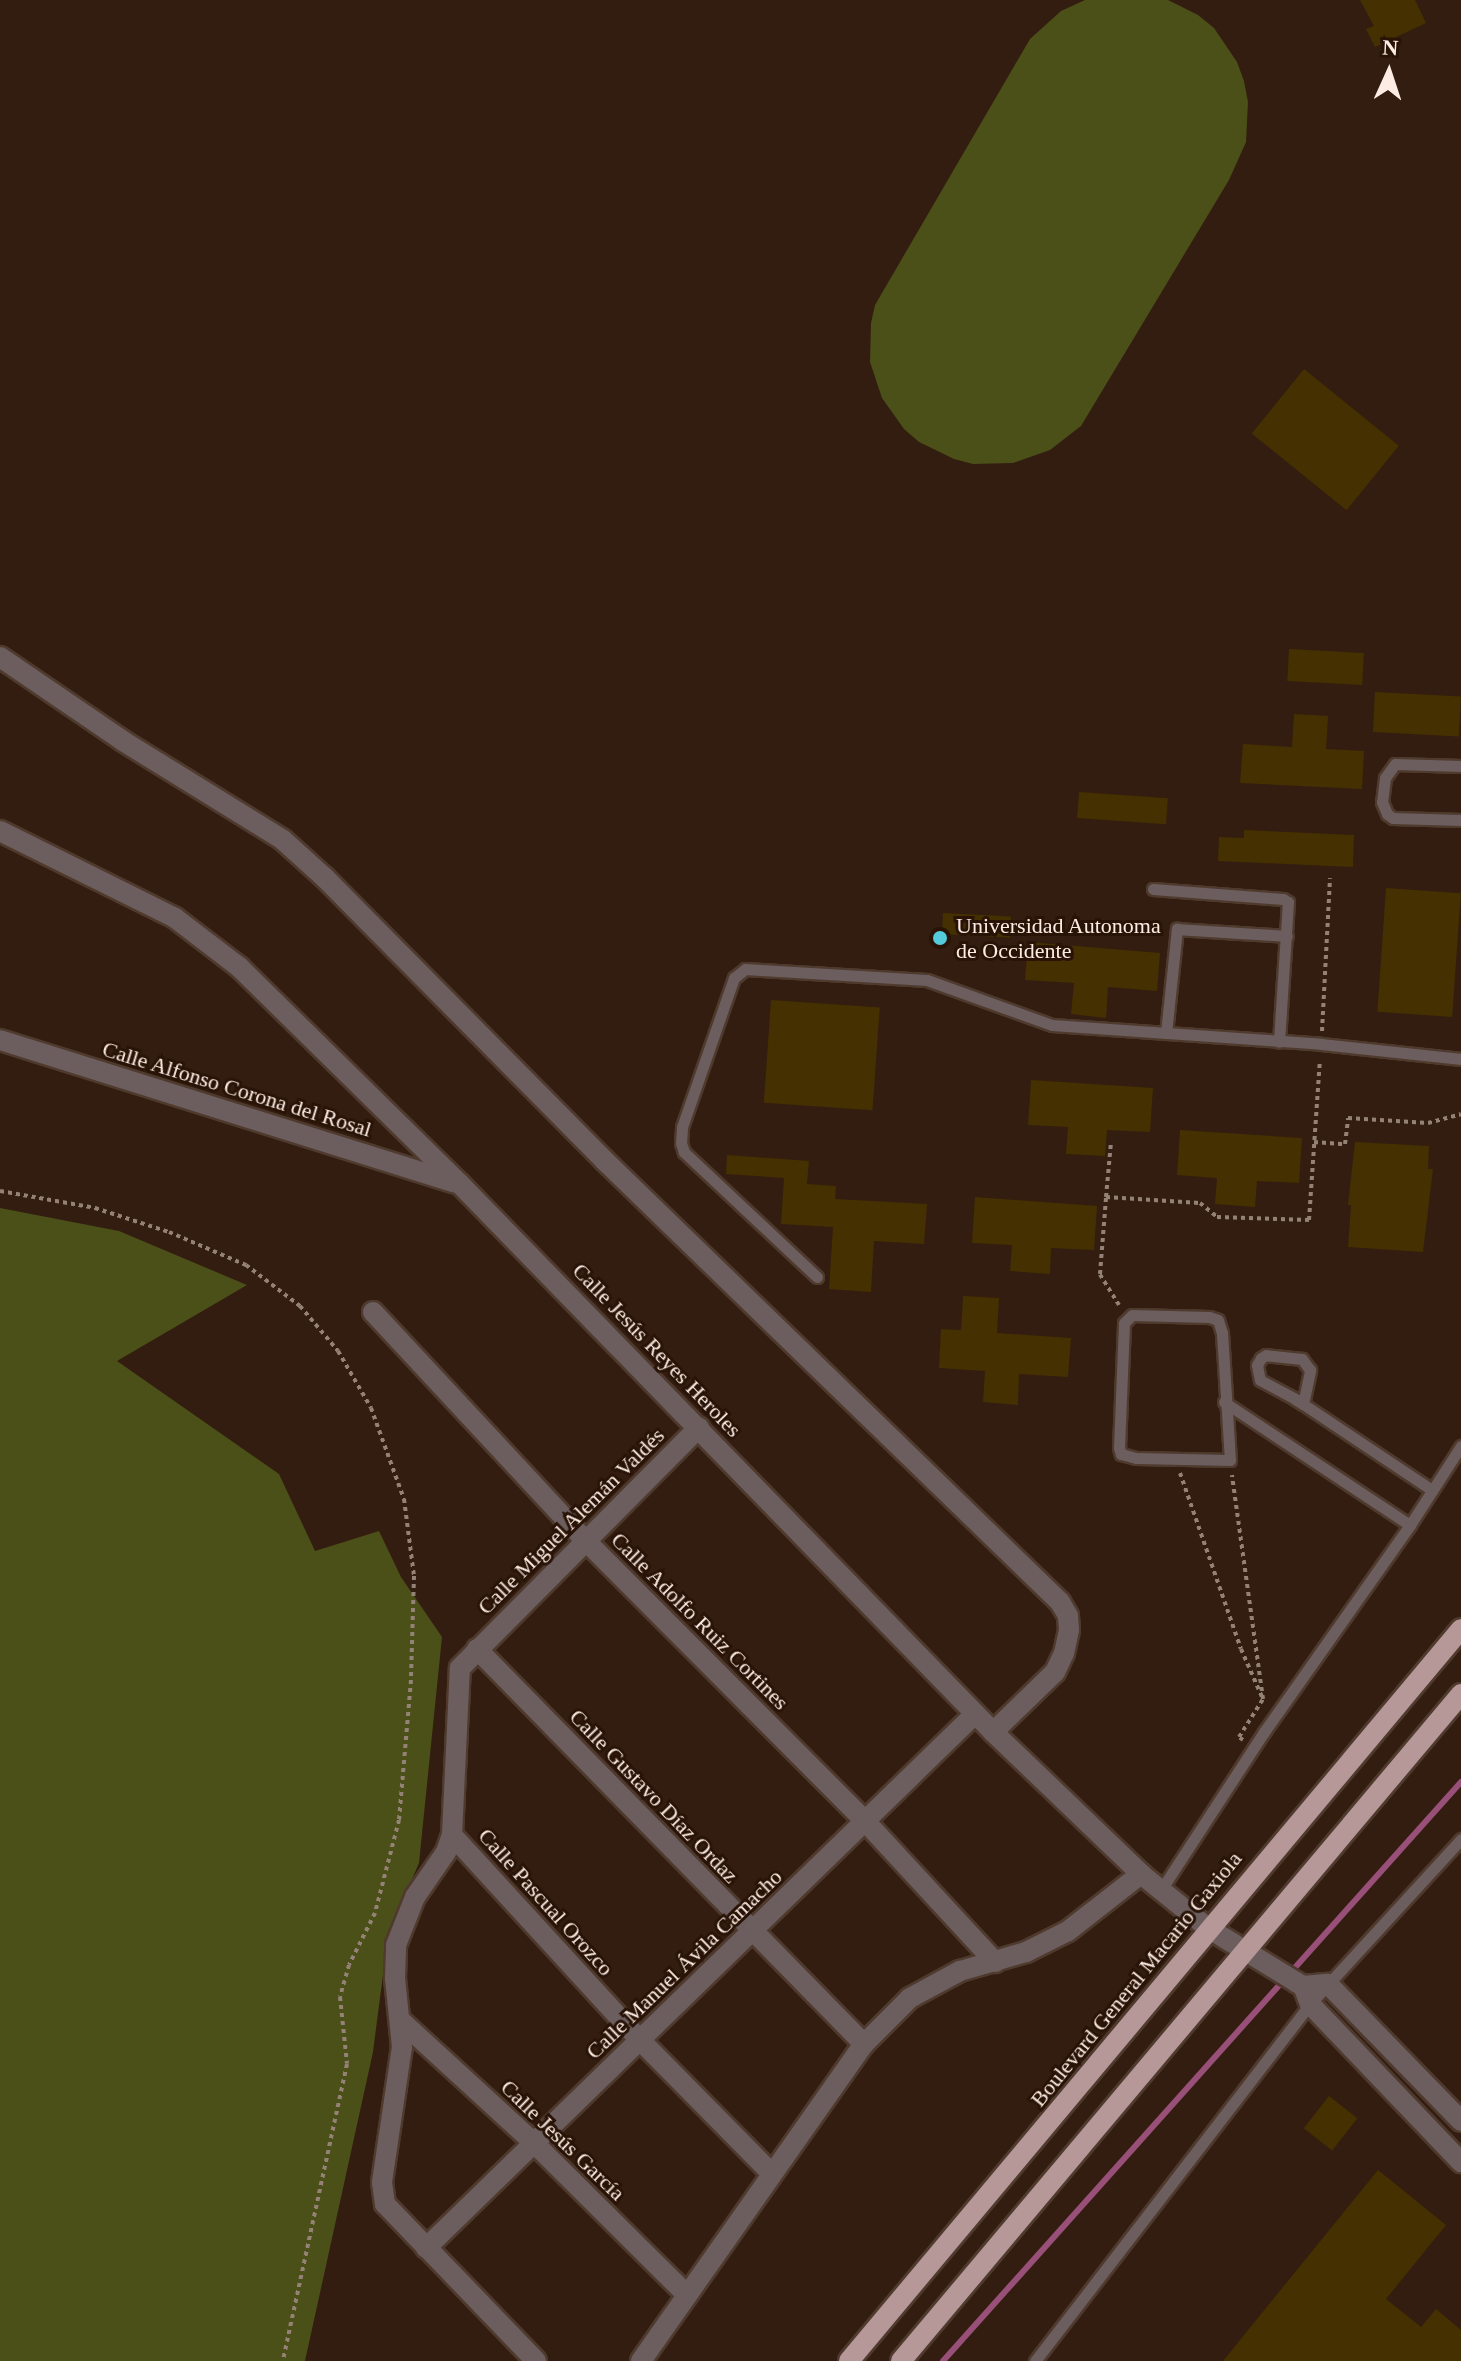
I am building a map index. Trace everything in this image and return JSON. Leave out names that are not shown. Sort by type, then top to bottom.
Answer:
[{"type":"main road","name":"Boulevard General Macario Gaxiola","points":[[849,2361],[1461,1629]]},
{"type":"main road","points":[[901,2361],[1461,1694]]},
{"type":"street","points":[[0,657],[123,741],[283,840],[325,878],[604,1160],[1060,1602],[1068,1616],[1069,1630],[1064,1653],[1055,1672],[993,1732]]},
{"type":"street","name":"Calle Jesús Reyes Heroles","points":[[0,831],[175,918],[205,938],[459,1183],[975,1714],[1141,1874],[1208,1928],[1266,1962],[1303,1991]]},
{"type":"street","name":"Calle Alfonso Corona del Rosal","points":[[0,1040],[459,1183]]},
{"type":"street","name":"Calle Adolfo Ruiz Cortines","points":[[373,1312],[587,1542],[865,1821],[995,1962]]},
{"type":"street","name":"Calle Miguel Alemán Valdés","points":[[452,1835],[459,1674],[477,1649],[699,1427]]},
{"type":"street","name":"Calle Gustavo Díaz Ordaz","points":[[477,1649],[864,2044]]},
{"type":"street","name":"Calle Manuel Ávila Camacho","points":[[426,2248],[975,1714]]},
{"type":"street","points":[[452,1835],[401,1926],[394,1961],[402,2022],[401,2065],[382,2195],[385,2204],[536,2361]]},
{"type":"street","name":"Calle Pascual Orozco","points":[[452,1835],[640,2040],[771,2173]]},
{"type":"street","points":[[641,2361],[864,2044],[910,1998],[960,1971],[1026,1952],[1068,1931],[1141,1874]]},
{"type":"street","points":[[1461,2121],[1328,1984],[1303,1991],[1461,2162]]},
{"type":"street","name":"Calle Jesús García","points":[[402,2022],[534,2143],[687,2295]]},
{"type":"lane","points":[[1461,766],[1395,764],[1385,778],[1382,802],[1387,814],[1393,818],[1461,820]]},
{"type":"lane","points":[[1153,889],[1283,899],[1289,907],[1279,1042]]},
{"type":"lane","points":[[1166,1033],[1177,929],[1287,936]]},
{"type":"lane","points":[[817,1277],[684,1152],[681,1143],[682,1127],[738,973],[754,968],[906,976],[948,986],[1052,1025],[1321,1044],[1461,1059]]},
{"type":"lane","points":[[1132,1315],[1209,1317],[1218,1320],[1222,1333],[1224,1402],[1230,1460],[1136,1458],[1121,1454],[1126,1318],[1132,1315]]},
{"type":"lane","points":[[1303,1404],[1310,1370],[1302,1359],[1266,1355],[1261,1358],[1257,1365],[1260,1380],[1303,1404],[1432,1490]]},
{"type":"lane","points":[[1224,1402],[1410,1525]]},
{"type":"lane","points":[[1161,1890],[1264,1732],[1410,1525],[1461,1446]]},
{"type":"lane","points":[[1328,1984],[1461,1839]]},
{"type":"lane","points":[[1035,2361],[1303,1991]]},
{"type":"path","points":[[1106,1197],[1200,1203],[1217,1217],[1309,1220],[1330,878]]},
{"type":"path","points":[[1314,1142],[1345,1144],[1348,1118],[1428,1123],[1461,1114]]},
{"type":"path","points":[[1111,1142],[1100,1274],[1126,1318]]},
{"type":"path","points":[[0,1191],[95,1208],[169,1232],[246,1265],[300,1306],[338,1351],[371,1408],[404,1499],[414,1576],[411,1680],[399,1820],[375,1913],[349,1965],[340,1997],[347,2064],[283,2361]]},
{"type":"path","points":[[1176,1459],[1241,1649],[1263,1699],[1230,1460]]},
{"type":"green space","points":[[1085,0],[1168,0],[1198,15],[1214,28],[1237,62],[1244,81],[1248,102],[1246,142],[1229,180],[1081,426],[1050,450],[1013,463],[973,464],[954,459],[919,442],[904,429],[882,398],[870,362],[871,323],[875,305],[1030,39],[1061,11]]},
{"type":"green space","points":[[0,1208],[119,1231],[247,1285],[117,1361],[279,1474],[315,1551],[379,1531],[401,1577],[442,1637],[419,1863],[388,1936],[373,2052],[305,2361],[0,2361]]},
{"type":"building","points":[[1360,0],[1415,0],[1426,23],[1375,47],[1366,29],[1374,26]]},
{"type":"building","points":[[1304,369],[1399,446],[1347,510],[1252,434]]},
{"type":"building","points":[[1289,649],[1364,653],[1362,685],[1287,681]]},
{"type":"building","points":[[1375,692],[1461,697],[1459,736],[1373,732]]},
{"type":"building","points":[[1294,714],[1328,716],[1326,749],[1364,751],[1362,789],[1240,783],[1243,744],[1292,747]]},
{"type":"building","points":[[1079,792],[1168,798],[1166,824],[1077,818]]},
{"type":"building","points":[[1244,830],[1354,835],[1353,867],[1218,861],[1219,837],[1244,838]]},
{"type":"building","points":[[1386,888],[1461,893],[1452,1017],[1377,1012]]},
{"type":"building","points":[[943,913],[1011,917],[1010,938],[942,934]]},
{"type":"building","points":[[1028,942],[1160,953],[1157,991],[1108,987],[1106,1018],[1071,1014],[1074,983],[1025,980]]},
{"type":"building","points":[[771,1000],[880,1008],[873,1110],[764,1103]]},
{"type":"building","points":[[1031,1080],[1153,1088],[1150,1132],[1107,1130],[1105,1156],[1066,1154],[1068,1127],[1028,1125]]},
{"type":"building","points":[[1180,1130],[1302,1138],[1299,1183],[1257,1181],[1255,1207],[1215,1204],[1217,1178],[1177,1175]]},
{"type":"building","points":[[1355,1142],[1429,1146],[1428,1169],[1433,1169],[1423,1252],[1348,1247],[1351,1205],[1348,1205]]},
{"type":"building","points":[[727,1155],[809,1161],[807,1184],[836,1186],[835,1199],[927,1204],[924,1244],[874,1241],[871,1292],[829,1289],[833,1227],[781,1224],[784,1178],[726,1174]]},
{"type":"building","points":[[975,1197],[1097,1206],[1094,1250],[1051,1248],[1050,1274],[1010,1271],[1012,1245],[972,1243]]},
{"type":"building","points":[[963,1296],[999,1298],[997,1333],[1071,1338],[1068,1377],[1019,1374],[1018,1405],[983,1402],[985,1371],[939,1368],[941,1329],[961,1330]]},
{"type":"building","points":[[1329,2096],[1357,2118],[1332,2150],[1304,2128]]},
{"type":"building","points":[[1378,2170],[1446,2225],[1386,2299],[1421,2327],[1436,2309],[1461,2330],[1461,2361],[1223,2361]]},
{"type":"waterway","points":[[943,2361],[1461,1782]]},
{"type":"place","name":"Universidad Autonoma de Occidente","points":[[940,938]]}]
